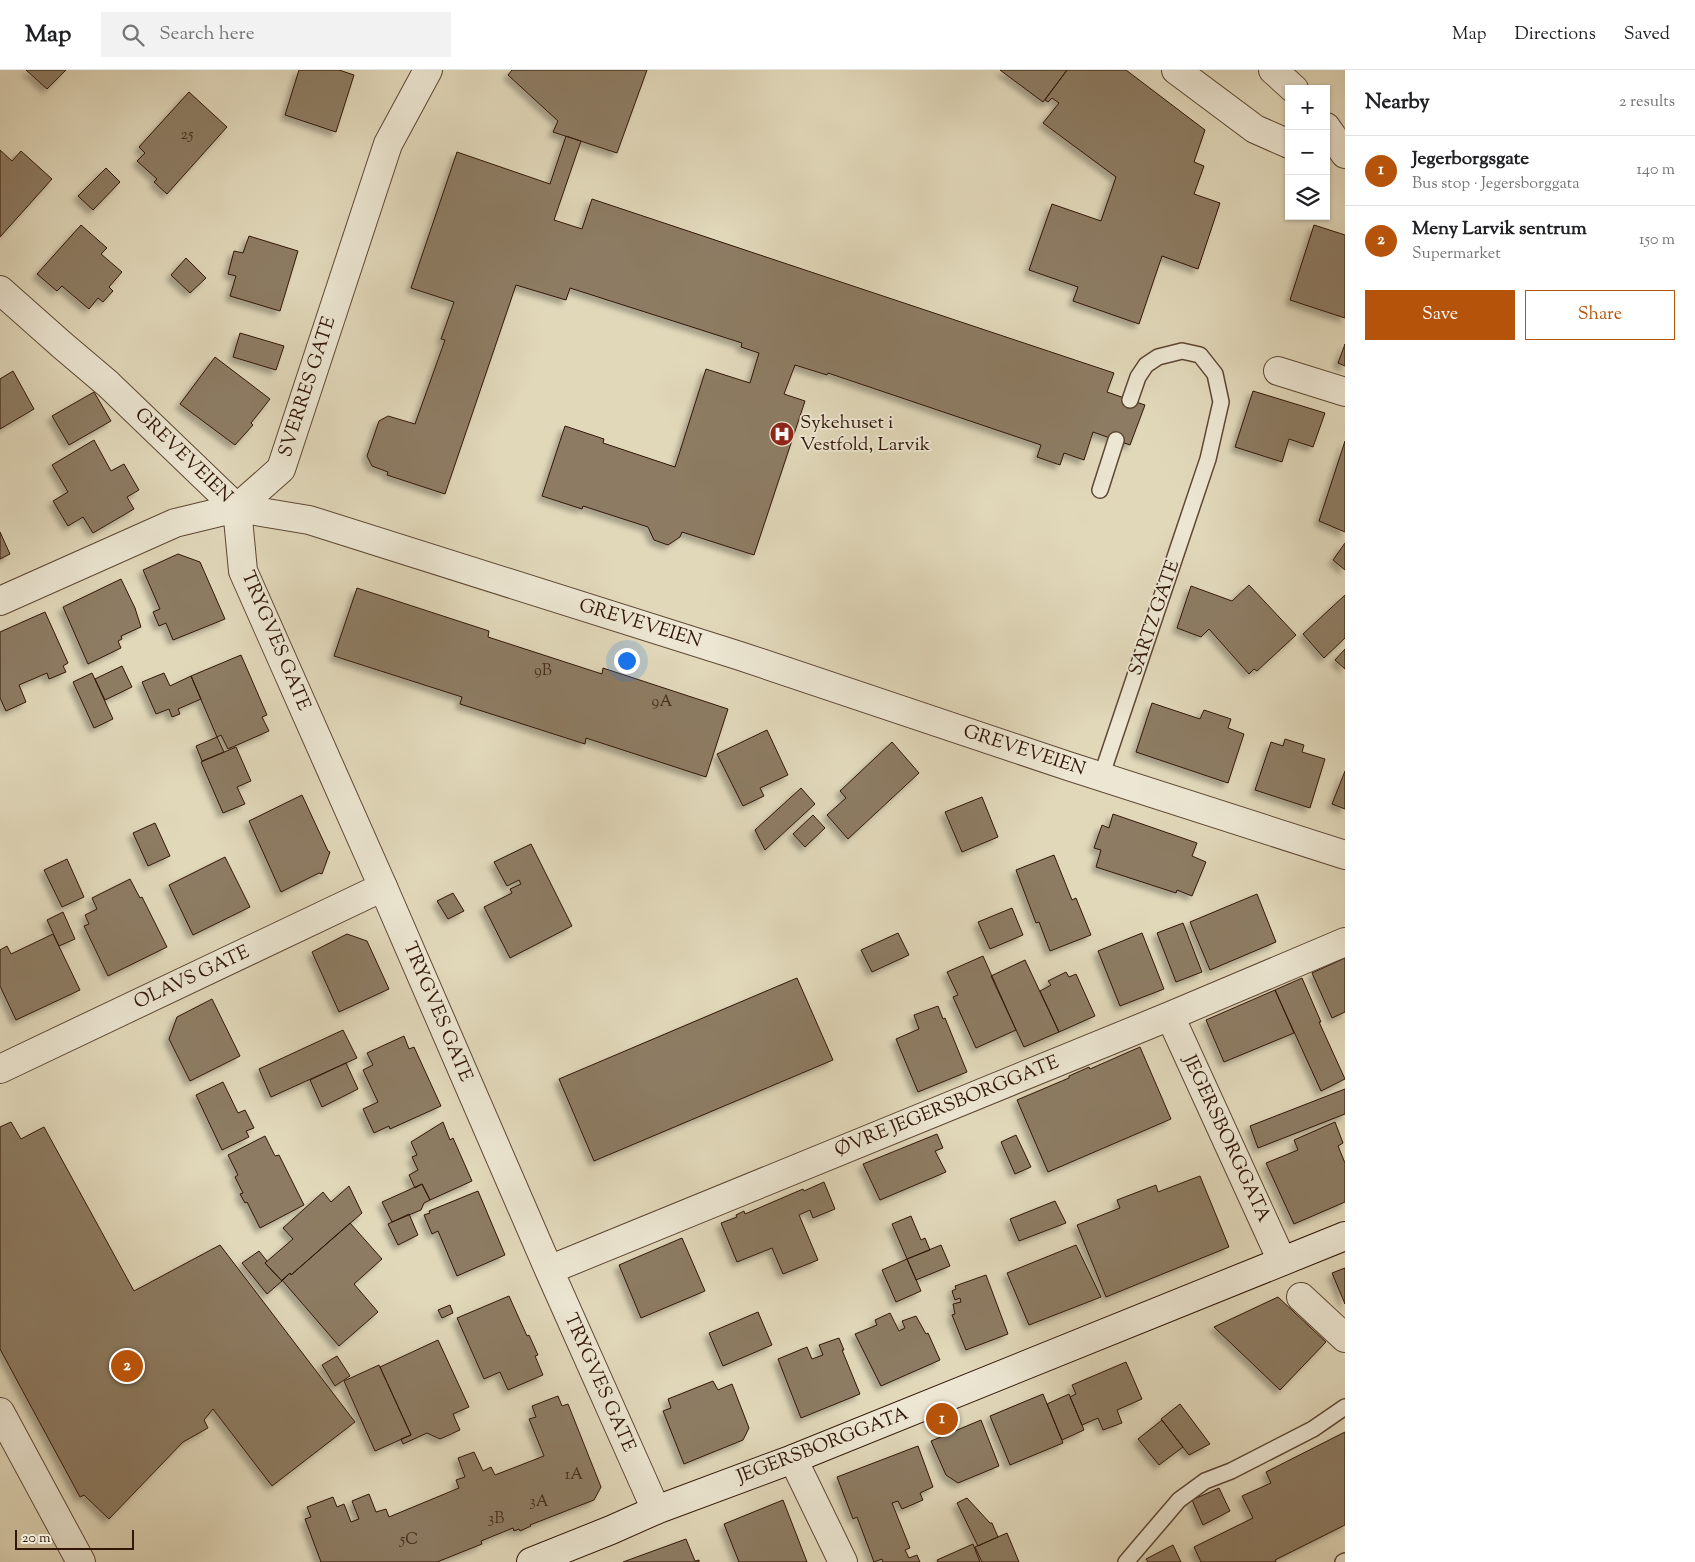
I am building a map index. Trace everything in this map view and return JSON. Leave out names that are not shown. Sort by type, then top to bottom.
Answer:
[{"type":"street","name":"SVERRES GATE","points":[[0,601],[175,523],[237,508],[281,469],[388,144],[428,70]]},
{"type":"street","points":[[1176,70],[1255,129],[1285,142]]},
{"type":"street","points":[[1273,70],[1290,85]]},
{"type":"street","points":[[1328,130],[1345,155]]},
{"type":"street","points":[[1330,153],[1345,155]]},
{"type":"street","name":"GREVEVEIEN","points":[[0,290],[108,384],[237,508],[318,523],[740,656],[1101,777],[1345,855]]},
{"type":"street","points":[[1278,372],[1345,392]]},
{"type":"street","name":"TRYGVES GATE","points":[[237,508],[242,571],[383,887],[549,1270],[656,1510]]},
{"type":"street","name":"OLAVS GATE","points":[[0,1069],[383,887]]},
{"type":"street","name":"ØVRE JEGERSBORGGATE","points":[[549,1270],[1170,1016],[1345,942]]},
{"type":"street","name":"JEGERSBORGGATA","points":[[1170,1016],[1282,1262]]},
{"type":"street","name":"JEGERSBORGGATA","points":[[531,1562],[612,1530],[656,1510],[793,1459],[1345,1236]]},
{"type":"street","points":[[1301,1298],[1345,1338]]},
{"type":"street","points":[[0,1412],[81,1562]]},
{"type":"street","points":[[793,1459],[843,1562]]},
{"type":"lane","name":"SARTZ GATE","points":[[1101,777],[1208,459],[1221,402],[1215,374],[1200,355],[1182,350],[1158,357],[1146,365],[1138,377],[1130,400]]},
{"type":"lane","points":[[1100,490],[1116,440]]},
{"type":"lane","points":[[1126,1562],[1179,1500],[1205,1481],[1313,1429],[1345,1407]]},
{"type":"building","points":[[26,70],[66,70],[47,89]]},
{"type":"building","points":[[299,70],[339,70],[354,75],[336,132],[285,115]]},
{"type":"building","points":[[512,70],[647,70],[617,153],[553,132],[558,121],[508,75]]},
{"type":"building","points":[[1000,70],[1067,70],[1043,102]]},
{"type":"building","points":[[1067,70],[1126,70],[1205,130],[1194,162],[1204,166],[1194,194],[1220,203],[1198,269],[1162,256],[1139,324],[1073,301],[1078,287],[1029,270],[1052,204],[1101,221],[1116,177],[1043,123],[1059,103],[1052,98],[1048,102],[1045,100]]},
{"type":"building","points":[[189,92],[227,127],[167,194],[154,182],[157,179],[137,161],[145,153],[139,147]]},
{"type":"building","points":[[566,136],[581,141],[554,220],[582,229],[592,199],[1114,373],[1107,392],[1145,405],[1130,445],[1093,432],[1084,460],[1064,453],[1060,465],[1037,457],[1041,445],[828,373],[827,375],[795,365],[784,394],[805,401],[754,555],[682,532],[680,537],[668,545],[654,540],[648,527],[583,506],[582,509],[542,496],[565,426],[604,439],[603,443],[675,467],[706,369],[750,383],[759,353],[741,347],[742,343],[570,288],[566,300],[516,285],[445,494],[387,475],[388,472],[372,466],[367,456],[379,421],[388,416],[415,424],[445,340],[441,339],[454,302],[411,288],[457,152],[550,184]]},
{"type":"building","points":[[0,150],[12,161],[21,151],[52,179],[0,237]]},
{"type":"building","points":[[106,168],[120,182],[93,210],[78,196]]},
{"type":"building","points":[[81,225],[107,248],[101,254],[122,272],[109,287],[113,291],[103,302],[98,298],[89,309],[62,286],[57,291],[37,274]]},
{"type":"building","points":[[1314,225],[1345,235],[1345,318],[1290,300]]},
{"type":"building","points":[[249,236],[298,251],[280,311],[230,296],[236,276],[228,274],[234,251],[243,253]]},
{"type":"building","points":[[186,258],[206,278],[190,293],[171,275]]},
{"type":"building","points":[[240,333],[284,346],[276,370],[233,357]]},
{"type":"building","points":[[1345,344],[1345,366],[1338,363]]},
{"type":"building","points":[[215,357],[270,399],[251,423],[253,425],[235,445],[180,404]]},
{"type":"building","points":[[13,371],[34,409],[0,429],[0,379]]},
{"type":"building","points":[[1253,391],[1325,413],[1313,447],[1289,439],[1282,462],[1235,447]]},
{"type":"building","points":[[94,392],[111,421],[69,445],[52,416]]},
{"type":"building","points":[[94,440],[111,471],[124,464],[139,490],[127,497],[134,509],[93,533],[83,517],[68,526],[53,501],[68,492],[52,465]]},
{"type":"building","points":[[1345,441],[1345,532],[1319,521]]},
{"type":"building","points":[[0,532],[10,554],[0,559]]},
{"type":"building","points":[[1345,543],[1345,570],[1333,560]]},
{"type":"building","points":[[178,554],[200,562],[225,619],[173,640],[166,623],[159,626],[153,612],[160,609],[143,570]]},
{"type":"building","points":[[121,579],[135,608],[141,627],[121,636],[122,639],[118,641],[121,648],[88,664],[63,607]]},
{"type":"building","points":[[1249,585],[1296,635],[1257,671],[1254,669],[1249,674],[1209,629],[1201,637],[1177,628],[1191,586],[1232,601]]},
{"type":"building","points":[[357,588],[489,631],[488,637],[602,674],[603,668],[728,709],[706,777],[586,738],[585,744],[460,704],[462,697],[334,656]]},
{"type":"building","points":[[1345,595],[1345,638],[1324,658],[1303,634]]},
{"type":"building","points":[[45,612],[68,663],[63,666],[66,672],[49,679],[47,673],[19,685],[26,702],[6,711],[0,698],[0,632]]},
{"type":"building","points":[[1345,649],[1345,669],[1335,660]]},
{"type":"building","points":[[241,655],[267,715],[262,717],[269,731],[228,749],[221,735],[217,737],[191,676]]},
{"type":"building","points":[[122,666],[132,687],[105,700],[95,679]]},
{"type":"building","points":[[92,673],[113,719],[94,728],[73,682]]},
{"type":"building","points":[[164,673],[170,686],[191,676],[201,699],[178,709],[180,714],[172,717],[169,709],[156,714],[142,682]]},
{"type":"building","points":[[1152,703],[1200,719],[1204,710],[1231,719],[1228,728],[1244,734],[1228,783],[1136,752]]},
{"type":"building","points":[[767,730],[788,775],[760,788],[764,796],[743,806],[717,754]]},
{"type":"building","points":[[217,737],[224,752],[202,761],[196,746]]},
{"type":"building","points":[[1285,739],[1304,745],[1302,752],[1325,759],[1310,808],[1255,790],[1271,742],[1283,746]]},
{"type":"building","points":[[892,742],[919,773],[848,839],[827,815],[846,798],[840,791]]},
{"type":"building","points":[[236,747],[251,781],[237,787],[245,804],[223,813],[201,762]]},
{"type":"building","points":[[1345,771],[1345,809],[1332,804]]},
{"type":"building","points":[[801,788],[815,804],[765,850],[755,830]]},
{"type":"building","points":[[302,795],[330,852],[322,874],[319,873],[281,892],[249,821]]},
{"type":"building","points":[[982,797],[998,837],[962,852],[945,812]]},
{"type":"building","points":[[1113,814],[1197,843],[1192,856],[1206,862],[1192,896],[1177,890],[1176,893],[1096,867],[1101,850],[1094,848],[1102,825],[1109,828]]},
{"type":"building","points":[[813,815],[825,828],[805,847],[793,834]]},
{"type":"building","points":[[155,823],[170,856],[148,866],[133,833]]},
{"type":"building","points":[[531,844],[572,926],[510,958],[484,907],[512,893],[510,889],[521,884],[519,880],[507,886],[494,862]]},
{"type":"building","points":[[1054,855],[1072,900],[1076,898],[1091,935],[1050,951],[1039,922],[1036,923],[1016,870]]},
{"type":"building","points":[[225,857],[250,907],[193,935],[169,885]]},
{"type":"building","points":[[67,859],[84,897],[62,907],[44,870]]},
{"type":"building","points":[[130,879],[140,898],[142,897],[167,947],[108,976],[84,926],[89,924],[85,915],[97,909],[92,898]]},
{"type":"building","points":[[453,893],[464,911],[448,919],[437,901]]},
{"type":"building","points":[[1257,894],[1276,942],[1210,970],[1190,922]]},
{"type":"building","points":[[1012,908],[1023,935],[990,949],[978,922]]},
{"type":"building","points":[[63,912],[75,939],[59,946],[47,920]]},
{"type":"building","points":[[1183,923],[1202,972],[1176,982],[1157,933]]},
{"type":"building","points":[[898,933],[909,955],[872,972],[861,950]]},
{"type":"building","points":[[1142,933],[1164,989],[1120,1006],[1098,951]]},
{"type":"building","points":[[53,934],[80,990],[16,1020],[0,986],[0,950],[7,946],[11,954]]},
{"type":"building","points":[[347,934],[367,941],[389,989],[339,1012],[312,952]]},
{"type":"building","points":[[983,956],[1016,1030],[976,1048],[953,997],[958,995],[947,972]]},
{"type":"building","points":[[1345,958],[1345,1012],[1332,1018],[1312,973]]},
{"type":"building","points":[[1025,960],[1059,1032],[1024,1047],[991,976]]},
{"type":"building","points":[[1066,972],[1069,977],[1076,974],[1095,1016],[1059,1032],[1040,991],[1051,985],[1048,981]]},
{"type":"building","points":[[797,978],[833,1060],[594,1161],[559,1079]]},
{"type":"building","points":[[1302,978],[1321,1022],[1319,1022],[1345,1079],[1321,1091],[1275,990]]},
{"type":"building","points":[[1275,990],[1294,1033],[1224,1062],[1206,1020]]},
{"type":"building","points":[[212,999],[240,1056],[190,1081],[169,1039],[177,1017]]},
{"type":"building","points":[[938,1006],[943,1019],[945,1018],[967,1072],[918,1092],[896,1039],[919,1029],[914,1015]]},
{"type":"building","points":[[343,1030],[357,1058],[271,1097],[259,1069]]},
{"type":"building","points":[[404,1036],[409,1049],[414,1047],[441,1106],[390,1129],[389,1126],[374,1133],[363,1109],[378,1102],[363,1070],[373,1065],[367,1053]]},
{"type":"building","points":[[1140,1047],[1171,1119],[1048,1172],[1017,1100],[1069,1078],[1069,1076],[1089,1067],[1090,1069]]},
{"type":"building","points":[[346,1063],[358,1089],[322,1107],[310,1080]]},
{"type":"building","points":[[223,1082],[238,1113],[245,1110],[254,1128],[246,1131],[249,1137],[222,1150],[196,1095]]},
{"type":"building","points":[[1345,1089],[1345,1114],[1258,1148],[1250,1126]]},
{"type":"building","points":[[11,1122],[21,1139],[44,1127],[134,1291],[220,1245],[355,1422],[272,1486],[213,1409],[204,1420],[208,1428],[183,1442],[109,1519],[84,1495],[80,1497],[0,1349],[0,1127]]},
{"type":"building","points":[[443,1122],[450,1140],[453,1138],[472,1181],[430,1200],[422,1184],[415,1188],[409,1175],[418,1170],[412,1157],[417,1155],[411,1142]]},
{"type":"building","points":[[1335,1122],[1343,1143],[1338,1146],[1345,1163],[1345,1202],[1294,1224],[1266,1163],[1298,1150],[1294,1140]]},
{"type":"building","points":[[937,1134],[943,1148],[935,1151],[946,1172],[880,1200],[863,1164]]},
{"type":"building","points":[[1016,1135],[1031,1167],[1015,1174],[1001,1142]]},
{"type":"building","points":[[265,1136],[275,1156],[279,1155],[304,1205],[260,1228],[247,1202],[245,1203],[240,1194],[243,1193],[235,1177],[238,1175],[228,1155]]},
{"type":"building","points":[[1200,1176],[1229,1247],[1106,1297],[1077,1225],[1120,1208],[1117,1200],[1156,1185],[1158,1192]]},
{"type":"building","points":[[824,1182],[835,1209],[813,1218],[810,1210],[799,1215],[818,1260],[783,1274],[772,1248],[737,1262],[721,1223],[737,1217],[736,1215],[744,1211],[745,1214]]},
{"type":"building","points":[[422,1184],[430,1200],[424,1203],[421,1210],[392,1222],[382,1202]]},
{"type":"building","points":[[349,1186],[362,1213],[282,1281],[265,1263],[293,1239],[283,1228],[323,1192],[331,1202]]},
{"type":"building","points":[[478,1191],[505,1255],[457,1276],[438,1231],[432,1234],[424,1215],[430,1213],[429,1211]]},
{"type":"building","points":[[1055,1201],[1066,1223],[1019,1241],[1010,1219]]},
{"type":"building","points":[[409,1214],[418,1235],[398,1245],[388,1224]]},
{"type":"building","points":[[911,1216],[921,1240],[925,1238],[930,1250],[907,1259],[892,1224]]},
{"type":"building","points":[[350,1223],[382,1259],[354,1284],[378,1312],[339,1346],[282,1280],[290,1273],[291,1275]]},
{"type":"building","points":[[682,1238],[705,1291],[641,1318],[619,1265]]},
{"type":"building","points":[[941,1245],[950,1266],[916,1280],[907,1259]]},
{"type":"building","points":[[1076,1245],[1101,1297],[1029,1325],[1007,1273]]},
{"type":"building","points":[[259,1251],[267,1261],[265,1263],[282,1281],[267,1294],[242,1263]]},
{"type":"building","points":[[907,1259],[921,1291],[896,1302],[882,1270]]},
{"type":"building","points":[[1345,1268],[1345,1304],[1332,1273]]},
{"type":"building","points":[[986,1275],[1008,1334],[966,1350],[952,1315],[955,1314],[953,1304],[961,1302],[960,1298],[955,1300],[952,1291],[956,1289],[955,1286]]},
{"type":"building","points":[[509,1296],[538,1355],[535,1356],[543,1375],[508,1390],[500,1372],[484,1379],[457,1318]]},
{"type":"building","points":[[1278,1297],[1326,1342],[1280,1390],[1214,1327]]},
{"type":"building","points":[[450,1305],[453,1313],[442,1318],[438,1310]]},
{"type":"building","points":[[758,1312],[772,1345],[723,1366],[709,1333]]},
{"type":"building","points":[[890,1313],[899,1331],[905,1328],[902,1321],[916,1316],[926,1334],[928,1333],[940,1360],[881,1386],[855,1334],[877,1325],[875,1320]]},
{"type":"building","points":[[839,1338],[860,1394],[801,1418],[778,1359],[807,1347],[812,1359],[823,1355],[819,1345]]},
{"type":"building","points":[[438,1340],[469,1407],[453,1414],[460,1430],[440,1439],[427,1433],[403,1444],[401,1439],[411,1435],[380,1367]]},
{"type":"building","points":[[337,1356],[350,1376],[335,1386],[322,1365]]},
{"type":"building","points":[[1126,1362],[1142,1399],[1117,1410],[1122,1423],[1103,1430],[1098,1418],[1082,1425],[1070,1397],[1076,1394],[1072,1385]]},
{"type":"building","points":[[379,1365],[411,1435],[375,1451],[344,1381]]},
{"type":"building","points":[[713,1381],[718,1390],[732,1384],[749,1428],[743,1440],[684,1464],[663,1411],[671,1408],[668,1399]]},
{"type":"building","points":[[1043,1394],[1063,1443],[1010,1465],[990,1416]]},
{"type":"building","points":[[1069,1394],[1084,1430],[1062,1440],[1047,1404]]},
{"type":"building","points":[[558,1396],[562,1406],[568,1404],[601,1487],[594,1500],[530,1525],[520,1531],[519,1529],[514,1531],[513,1528],[481,1541],[482,1544],[437,1562],[321,1562],[305,1519],[311,1517],[307,1507],[333,1497],[337,1507],[344,1504],[351,1522],[359,1519],[352,1501],[369,1494],[376,1512],[386,1509],[389,1517],[459,1488],[456,1480],[465,1477],[458,1458],[474,1452],[483,1471],[491,1467],[495,1475],[544,1456],[529,1419],[536,1417],[532,1406]]},
{"type":"building","points":[[1180,1404],[1210,1444],[1189,1455],[1161,1419]]},
{"type":"building","points":[[981,1420],[999,1466],[958,1483],[946,1475],[931,1441]]},
{"type":"building","points":[[1162,1420],[1183,1447],[1159,1465],[1138,1439]]},
{"type":"building","points":[[1345,1432],[1345,1525],[1275,1560],[1276,1562],[1201,1562],[1194,1547],[1253,1518],[1242,1496],[1271,1483],[1266,1472]]},
{"type":"building","points":[[918,1446],[933,1487],[920,1493],[923,1500],[902,1509],[898,1501],[892,1503],[910,1548],[905,1550],[909,1558],[917,1555],[920,1562],[883,1562],[882,1559],[874,1562],[857,1517],[853,1519],[837,1477]]},
{"type":"building","points":[[1219,1488],[1230,1511],[1203,1525],[1192,1500]]},
{"type":"building","points":[[967,1498],[992,1523],[998,1537],[978,1546],[957,1503]]},
{"type":"building","points":[[783,1500],[807,1562],[739,1562],[724,1524]]},
{"type":"building","points":[[1007,1533],[1019,1562],[982,1562],[975,1547]]},
{"type":"building","points":[[686,1539],[695,1561],[699,1560],[699,1562],[623,1562]]},
{"type":"building","points":[[973,1544],[980,1562],[938,1562],[937,1560]]},
{"type":"building","points":[[1173,1545],[1181,1562],[1148,1562],[1146,1559]]},
{"type":"place","name":"Sykehuset i Vestfold, Larvik","points":[[782,434]]},
{"type":"place","name":"Meny Larvik sentrum","points":[[127,1366]]},
{"type":"place","name":"Jegerborgsgate","points":[[942,1419]]}]
